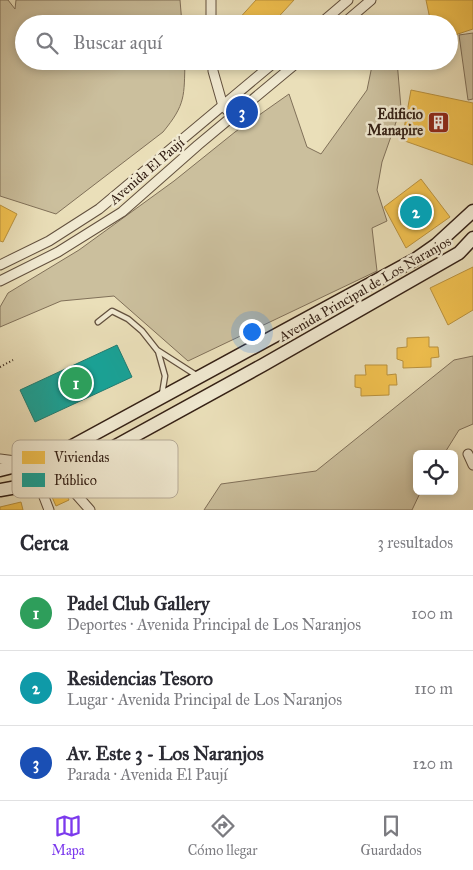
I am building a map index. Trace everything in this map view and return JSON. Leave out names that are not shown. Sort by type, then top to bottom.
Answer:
[{"type":"main road","name":"Avenida Principal de Los Naranjos","points":[[83,440],[416,259],[443,239],[473,211]]},
{"type":"main road","name":"Avenida Principal de Los Naranjos","points":[[127,440],[263,366],[460,253],[473,238]]},
{"type":"street","points":[[211,0],[211,15]]},
{"type":"street","points":[[330,15],[348,0]]},
{"type":"street","points":[[354,15],[371,0]]},
{"type":"street","points":[[213,70],[223,106],[233,116]]},
{"type":"street","name":"Avenida El Paují","points":[[0,265],[48,240],[99,209],[265,70]]},
{"type":"street","name":"Avenida El Paují","points":[[0,281],[58,252],[122,212],[288,70]]},
{"type":"street","points":[[468,454],[473,465]]},
{"type":"street","points":[[45,498],[49,510]]},
{"type":"street","points":[[80,498],[90,510]]},
{"type":"lane","points":[[98,322],[112,311],[128,319],[142,331],[157,350],[198,377]]},
{"type":"lane","points":[[157,350],[165,376],[161,397]]},
{"type":"path","points":[[0,367],[13,360]]},
{"type":"shaded area","points":[[0,0],[8,0],[15,9],[16,0],[180,0],[181,15],[15,15],[15,70],[185,70],[184,91],[176,114],[163,132],[56,214],[0,196]]},
{"type":"shaded area","points":[[473,33],[473,99],[468,100],[459,35]]},
{"type":"shaded area","points":[[371,70],[398,70],[401,108],[382,162],[377,190],[387,221],[372,228],[377,271],[188,361],[114,296],[61,301],[0,327],[0,307],[8,293],[79,250],[174,181],[235,132],[289,94],[307,147],[321,154],[367,90]]},
{"type":"shaded area","points":[[473,356],[473,424],[459,430],[446,450],[413,450],[413,495],[419,495],[412,510],[204,510],[221,484],[316,471],[454,360]]},
{"type":"building: Viviendas","points":[[256,0],[294,0],[280,15],[242,15]]},
{"type":"building: Viviendas","points":[[426,0],[473,0],[473,29],[458,34],[458,15],[429,15]]},
{"type":"building: Viviendas","name":"Edificio Manapire","points":[[411,90],[473,103],[473,165],[402,140]]},
{"type":"building: Viviendas","points":[[421,179],[450,217],[406,248],[384,207]]},
{"type":"building: Viviendas","points":[[0,205],[17,214],[3,242],[0,241]]},
{"type":"building: Viviendas","points":[[473,267],[473,310],[448,325],[430,288]]},
{"type":"building: Viviendas","points":[[429,337],[429,347],[438,347],[439,357],[431,358],[431,367],[403,368],[403,361],[397,359],[397,348],[407,347],[407,338]]},
{"type":"building: Viviendas","points":[[365,365],[387,365],[387,375],[396,374],[397,385],[389,385],[389,395],[361,396],[361,388],[355,387],[355,375],[366,375]]},
{"type":"building: Viviendas","points":[[52,498],[68,498],[69,500],[56,506]]},
{"type":"building: Viviendas","points":[[21,502],[23,510],[0,510],[0,507]]},
{"type":"building: Público","points":[[117,345],[132,377],[35,422],[20,390]]},
{"type":"place","name":"Av. Este 3 - Los Naranjos","points":[[242,112]]},
{"type":"place","name":"Edificio Manapire","points":[[439,122]]},
{"type":"place","name":"Residencias Tesoro","points":[[416,212]]},
{"type":"place","name":"Padel Club Gallery","points":[[76,383]]}]
